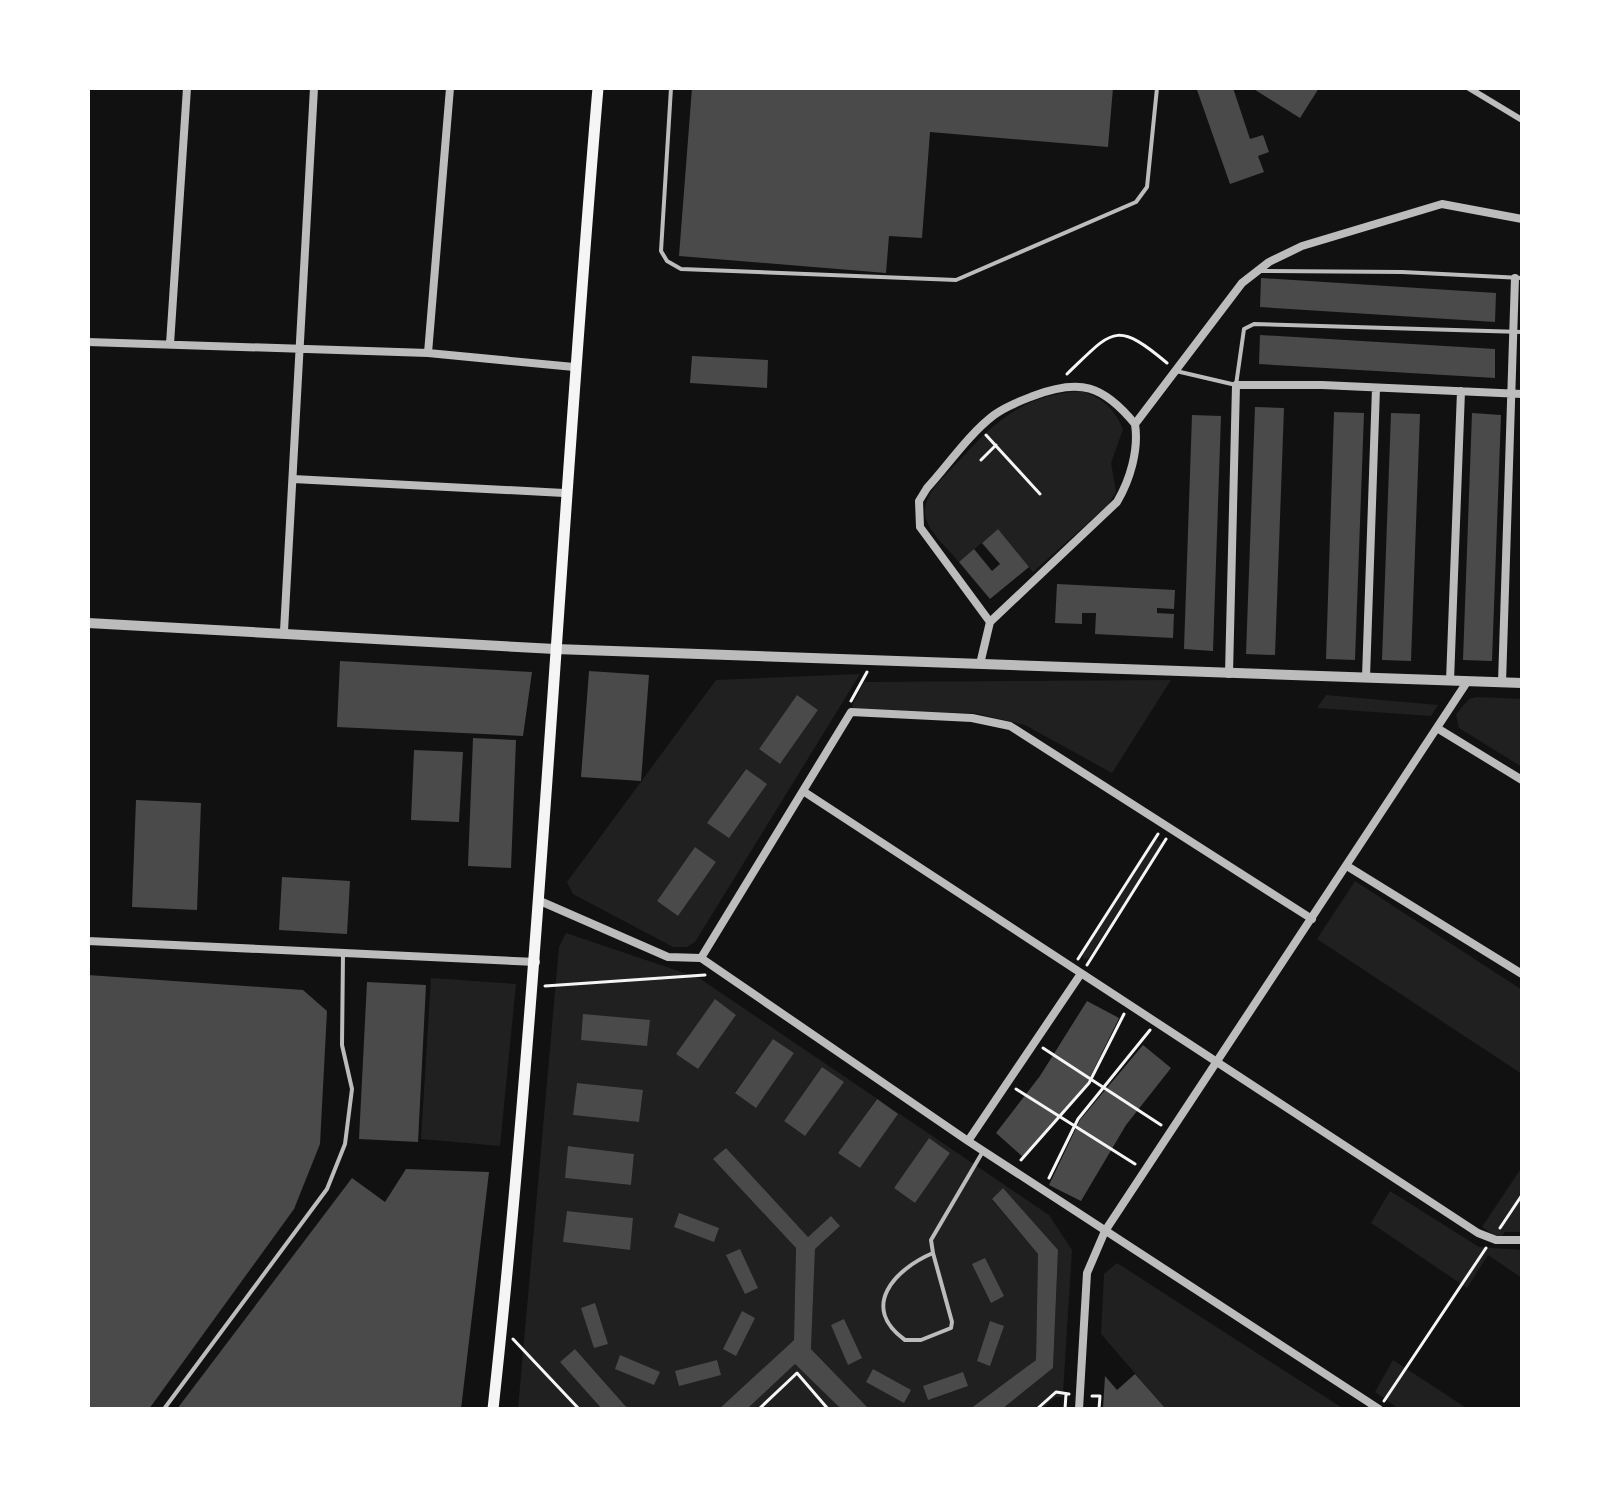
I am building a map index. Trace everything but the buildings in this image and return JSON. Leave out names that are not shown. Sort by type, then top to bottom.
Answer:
[{"type":"main road","points":[[493,1409],[536,962],[564,493],[598,88]]},
{"type":"street","points":[[170,344],[187,88]]},
{"type":"street","points":[[284,631],[314,88]]},
{"type":"street","points":[[428,353],[450,88]]},
{"type":"street","points":[[1469,88],[1522,120]]},
{"type":"street","points":[[1135,424],[1242,283],[1302,246],[1442,204],[1522,219]]},
{"type":"street","points":[[1502,683],[1510,392],[1518,332],[1519,278]]},
{"type":"street","points":[[88,342],[428,353],[574,367]]},
{"type":"street","points":[[980,664],[990,622],[1117,502],[1126,487],[1138,441],[1135,424],[1119,405],[1100,391],[1079,385],[1053,388],[1016,402],[994,415],[927,488],[919,501],[917,514],[925,536],[990,622]]},
{"type":"street","points":[[1229,674],[1236,385],[1522,394]]},
{"type":"street","points":[[1366,677],[1376,388]]},
{"type":"street","points":[[1450,681],[1461,391]]},
{"type":"street","points":[[293,479],[564,493]]},
{"type":"street","points":[[88,623],[284,631],[555,649],[1522,683]]},
{"type":"street","points":[[1079,1409],[1087,1273],[1105,1231],[1467,682]]},
{"type":"street","points":[[701,958],[851,712],[972,718],[1010,726],[1312,919]]},
{"type":"street","points":[[1437,728],[1522,780]]},
{"type":"street","points":[[803,791],[1080,975],[1492,1239],[1522,1240]]},
{"type":"street","points":[[1347,866],[1522,974]]},
{"type":"street","points":[[540,901],[668,957],[701,958],[968,1141],[1379,1409]]},
{"type":"street","points":[[88,941],[536,962]]},
{"type":"street","points":[[968,1141],[1080,975]]},
{"type":"lane","points":[[671,88],[661,251],[667,261],[681,269],[956,280],[1136,202],[1147,187],[1157,88]]},
{"type":"lane","points":[[1257,271],[1519,278]]},
{"type":"lane","points":[[1176,371],[1236,385],[1240,339],[1244,329],[1254,324],[1518,332]]},
{"type":"lane","points":[[164,1409],[327,1189],[345,1144],[352,1089],[342,1045],[343,952]]},
{"type":"lane","points":[[933,1253],[907,1264],[887,1288],[883,1306],[892,1331],[905,1340],[938,1335],[951,1328],[931,1240],[983,1150]]},
{"type":"path","points":[[1053,388],[1106,338],[1117,334],[1138,339],[1176,371]]},
{"type":"path","points":[[981,429],[1040,494]]},
{"type":"path","points":[[981,460],[996,445]]},
{"type":"path","points":[[851,712],[852,698],[874,659]]},
{"type":"path","points":[[1071,969],[1155,837]]},
{"type":"path","points":[[1080,975],[1164,842]]},
{"type":"path","points":[[533,987],[723,973]]},
{"type":"path","points":[[1013,1169],[1091,1079],[1130,1006]]},
{"type":"path","points":[[1043,1188],[1075,1126],[1155,1023]]},
{"type":"path","points":[[1034,1042],[1170,1131]]},
{"type":"path","points":[[1006,1083],[1145,1170]]},
{"type":"path","points":[[1379,1409],[1522,1195]]},
{"type":"path","points":[[501,1327],[579,1409]]},
{"type":"path","points":[[759,1409],[797,1373],[828,1409]]},
{"type":"path","points":[[1037,1409],[1056,1392],[1100,1396],[1099,1409]]},
{"type":"path","points":[[1065,1409],[1066,1394]]},
{"type":"shaded area","points":[[1081,391],[1106,405],[1123,429],[1111,463],[1116,492],[1108,505],[1033,572],[998,529],[959,562],[926,519],[926,505],[935,487],[982,437],[1009,414],[1041,398]]},
{"type":"shaded area","points":[[860,674],[695,942],[687,947],[673,947],[573,894],[567,882],[716,680]],"holes":[[[797,695],[818,710],[780,764],[759,749]],[[745,769],[766,784],[708,823]],[[695,847],[716,862],[678,916],[657,901]]]},
{"type":"shaded area","points":[[1171,680],[1112,773],[1025,725],[974,713],[856,712],[852,706],[864,682]]},
{"type":"shaded area","points":[[1326,695],[1438,705],[1431,716],[1317,708]]},
{"type":"shaded area","points":[[1469,699],[1522,699],[1522,767],[1459,728],[1456,714]]},
{"type":"shaded area","points":[[1156,839],[1162,843],[1089,958],[1084,959],[1082,955]]},
{"type":"shaded area","points":[[1355,881],[1522,990],[1522,1074],[1317,939]]},
{"type":"shaded area","points":[[566,933],[699,978],[1049,1215],[1072,1250],[1062,1409],[1062,1397],[1055,1397],[1042,1409],[1002,1409],[1053,1368],[1058,1251],[1003,1188],[992,1200],[1038,1254],[1036,1360],[970,1409],[869,1409],[811,1349],[815,1249],[839,1226],[831,1216],[808,1237],[726,1148],[714,1160],[796,1248],[794,1340],[719,1409],[628,1409],[575,1349],[560,1362],[602,1409],[518,1409],[559,947]],"holes":[[[715,1000],[736,1015],[698,1069],[677,1054]],[[773,1039],[794,1053],[756,1108],[735,1092]],[[822,1067],[843,1082],[805,1136],[784,1121]],[[577,1083],[643,1091],[639,1122],[574,1115]],[[876,1099],[898,1114],[860,1168],[839,1153]],[[929,1138],[950,1153],[915,1203],[894,1188]],[[569,1146],[634,1154],[631,1185],[565,1178]],[[567,1211],[633,1218],[629,1250],[564,1242]]]},
{"type":"shaded area","points":[[431,978],[516,984],[500,1146],[421,1139]]},
{"type":"shaded area","points":[[1522,1167],[1522,1232],[1505,1232],[1500,1239],[1482,1227]]},
{"type":"shaded area","points":[[1390,1191],[1479,1247],[1522,1250],[1522,1278],[1488,1255],[1467,1288],[1371,1223]]},
{"type":"shaded area","points":[[1117,1263],[1344,1409],[1166,1409],[1101,1334],[1104,1274]]},
{"type":"shaded area","points":[[1393,1360],[1468,1409],[1399,1409],[1375,1392]]},
{"type":"shaded area","points":[[795,1364],[841,1409],[747,1409]]}]
